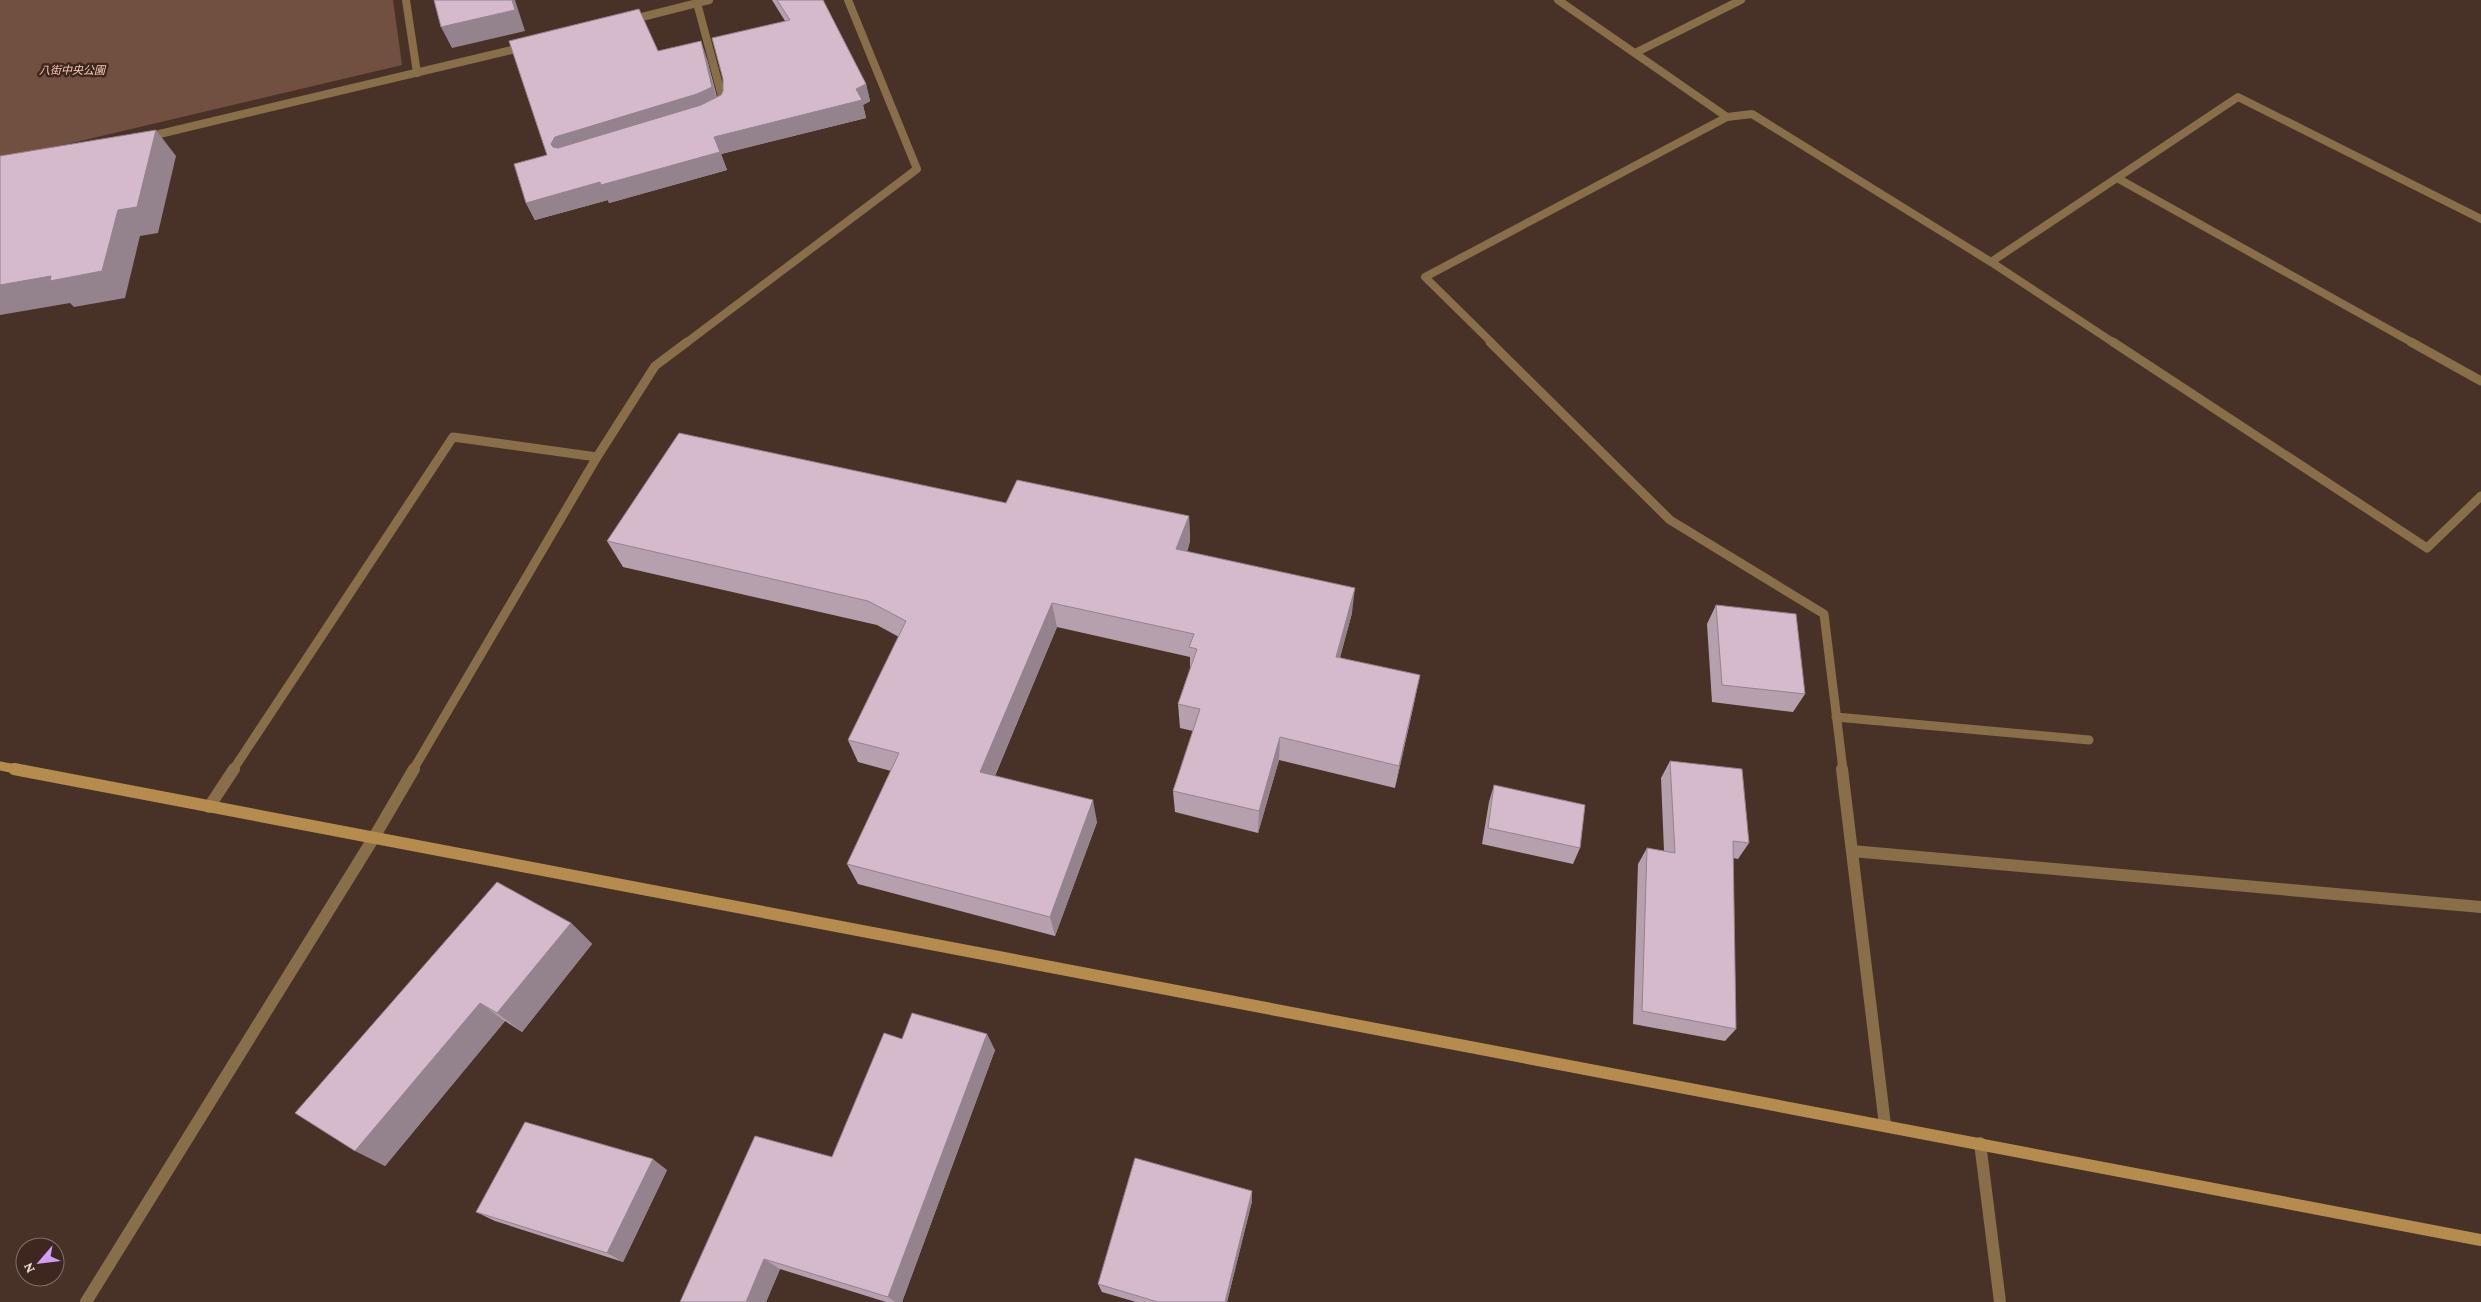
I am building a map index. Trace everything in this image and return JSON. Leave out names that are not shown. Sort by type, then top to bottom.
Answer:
[{"type":"street","points":[[406,0],[417,73]]},
{"type":"street","points":[[620,22],[709,0]]},
{"type":"street","points":[[86,1302],[373,839],[597,458],[655,366],[916,169],[848,0]]},
{"type":"street","points":[[1558,0],[1727,116]]},
{"type":"street","points":[[1635,53],[1741,0]]},
{"type":"street","points":[[697,3],[724,98],[724,108],[718,111]]},
{"type":"street","points":[[136,140],[533,44]]},
{"type":"street","points":[[1991,262],[2238,97],[2481,219]]},
{"type":"street","points":[[1886,1125],[1824,614],[1670,520],[1425,277],[1727,116],[1752,114],[1991,262],[2427,548],[2481,496]]},
{"type":"street","points":[[2117,178],[2481,381]]},
{"type":"street","points":[[209,807],[453,437],[597,458]]},
{"type":"street","points":[[1836,717],[2089,740]]},
{"type":"street","points":[[0,766],[373,839],[1886,1125],[2481,1240]]},
{"type":"street","points":[[1852,851],[2481,907]]},
{"type":"street","points":[[1980,1143],[2000,1302]]},
{"type":"green space","name":"八街中央公園","points":[[0,0],[393,0],[402,65],[0,160]]},
{"type":"building","points":[[434,0],[512,0],[515,10],[441,27]]},
{"type":"building","points":[[777,0],[823,0],[866,84],[856,89],[862,100],[714,137],[720,152],[601,185],[600,182],[526,203],[514,164],[547,155],[509,41],[639,9],[658,51],[701,41],[712,87],[697,94],[555,137],[551,144],[553,147],[558,148],[701,105],[721,95],[723,79],[712,38],[790,20]]},
{"type":"building","points":[[156,130],[137,207],[118,210],[102,271],[50,281],[51,276],[0,285],[0,156]]},
{"type":"building","points":[[679,433],[1006,503],[1017,480],[1189,516],[1176,549],[1355,588],[1336,657],[1420,675],[1399,766],[1280,737],[1259,811],[1173,791],[1200,709],[1178,704],[1197,649],[1189,647],[1194,634],[1052,603],[980,772],[1093,800],[1050,917],[847,864],[899,753],[848,740],[906,621],[868,601],[607,541]]},
{"type":"building","points":[[1716,605],[1796,614],[1805,694],[1722,685]]},
{"type":"building","points":[[1670,761],[1742,769],[1749,843],[1733,841],[1736,1029],[1642,1011],[1647,848],[1675,853]]},
{"type":"building","points":[[1494,785],[1585,805],[1580,848],[1488,828]]},
{"type":"building","points":[[497,882],[571,923],[497,1013],[480,1003],[355,1151],[295,1113]]},
{"type":"building","points":[[912,1013],[987,1034],[888,1297],[764,1259],[746,1302],[680,1302],[755,1136],[832,1157],[884,1033],[902,1039]]},
{"type":"building","points":[[525,1122],[653,1159],[607,1253],[476,1212]]},
{"type":"building","points":[[1135,1158],[1252,1191],[1225,1302],[1158,1302],[1098,1284]]}]
